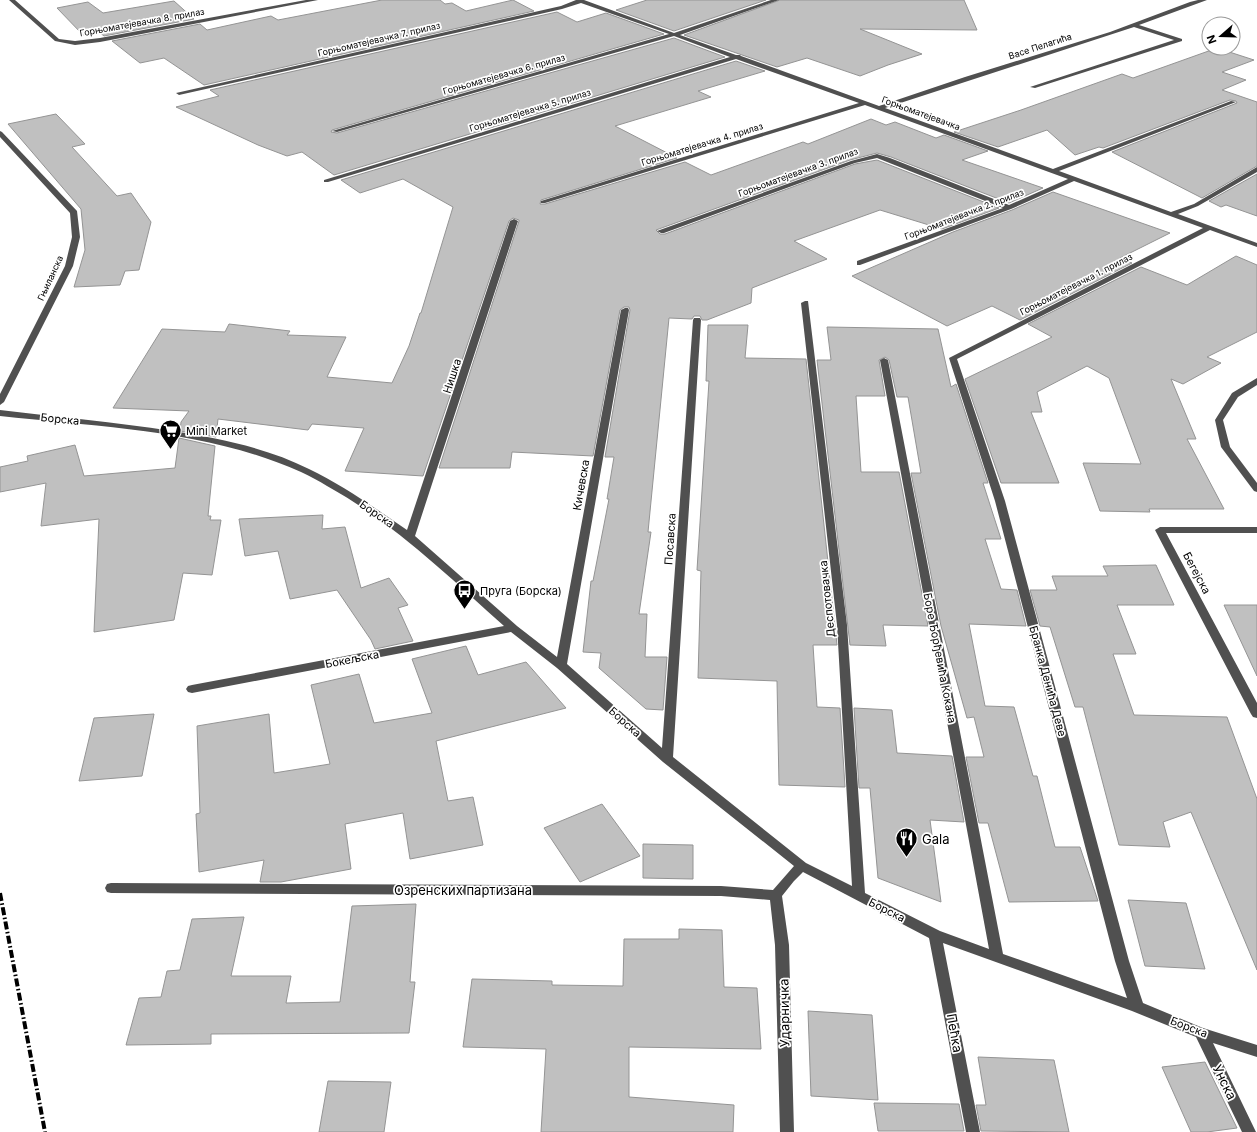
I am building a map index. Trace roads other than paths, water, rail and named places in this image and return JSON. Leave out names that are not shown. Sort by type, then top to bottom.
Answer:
[{"type":"street","name":"Горњоматејевачка 8. прилаз","points":[[12,0],[57,40],[68,42],[100,40],[314,0]]},
{"type":"street","name":"Горњоматејевачка","points":[[580,0],[1257,245]]},
{"type":"street","name":"Горњоматејевачка 7. прилаз","points":[[180,93],[562,7],[580,0]]},
{"type":"street","name":"Горњоматејевачка 6. прилаз","points":[[335,131],[677,34],[776,0]]},
{"type":"street","name":"Васе Пелагића","points":[[880,108],[1133,25],[1179,7],[1204,0]]},
{"type":"street","points":[[1034,88],[1180,40],[1133,25]]},
{"type":"street","name":"Горњоматејевачка 5. прилаз","points":[[326,181],[738,56]]},
{"type":"street","points":[[1053,171],[1233,102]]},
{"type":"street","name":"Горњоматејевачка 4. прилаз","points":[[544,202],[866,103]]},
{"type":"street","name":"Гњиланска","points":[[0,133],[74,214],[76,237],[69,266],[0,402]]},
{"type":"street","name":"Горњоматејевачка 3. прилаз","points":[[661,231],[853,162],[877,156],[888,159],[1009,208]]},
{"type":"street","points":[[1171,214],[1196,205],[1257,169]]},
{"type":"street","name":"Горњоматејевачка 2. прилаз","points":[[860,263],[1009,208],[1073,179]]},
{"type":"street","name":"Нишка","points":[[410,537],[414,519],[422,502],[514,221]]},
{"type":"street","name":"Горњоматејевачка 1. прилаз","points":[[954,358],[1208,228]]},
{"type":"street","name":"Деспотовачка","points":[[805,303],[842,625],[859,895]]},
{"type":"street","name":"Кичевска","points":[[561,665],[625,310]]},
{"type":"street","name":"Посавска","points":[[666,759],[697,320]]},
{"type":"street","name":"Бранка Денића Деве","points":[[954,358],[1000,501],[1122,961],[1136,1006]]},
{"type":"street","name":"Боре Ђорђевића Кокана","points":[[884,360],[997,956]]},
{"type":"street","points":[[1257,381],[1235,395],[1219,420],[1226,447],[1257,489]]},
{"type":"street","name":"Борска","points":[[0,413],[138,428],[220,441],[263,454],[305,470],[350,495],[410,537],[513,628],[561,665],[666,759],[802,866],[935,935],[1136,1006],[1201,1033],[1257,1051]]},
{"type":"street","name":"Бегејска","points":[[1257,530],[1160,530],[1257,714]]},
{"type":"street","name":"Бокељска","points":[[192,689],[513,628]]},
{"type":"street","points":[[776,895],[790,877],[802,866]]},
{"type":"street","name":"Озренских партизана","points":[[111,888],[721,891],[776,895]]},
{"type":"street","name":"Ударничка","points":[[776,895],[782,945],[787,1132]]},
{"type":"street","name":"Пећка","points":[[935,935],[973,1132]]},
{"type":"street","name":"Унска","points":[[1201,1033],[1249,1132]]},
{"type":"railway","points":[[0,893],[45,1132]]},
{"type":"place","name":"Mini Market","points":[[171,450]]},
{"type":"place","name":"Пруга (Борска)","points":[[464,610]]},
{"type":"place","name":"Gala","points":[[906,858]]}]
